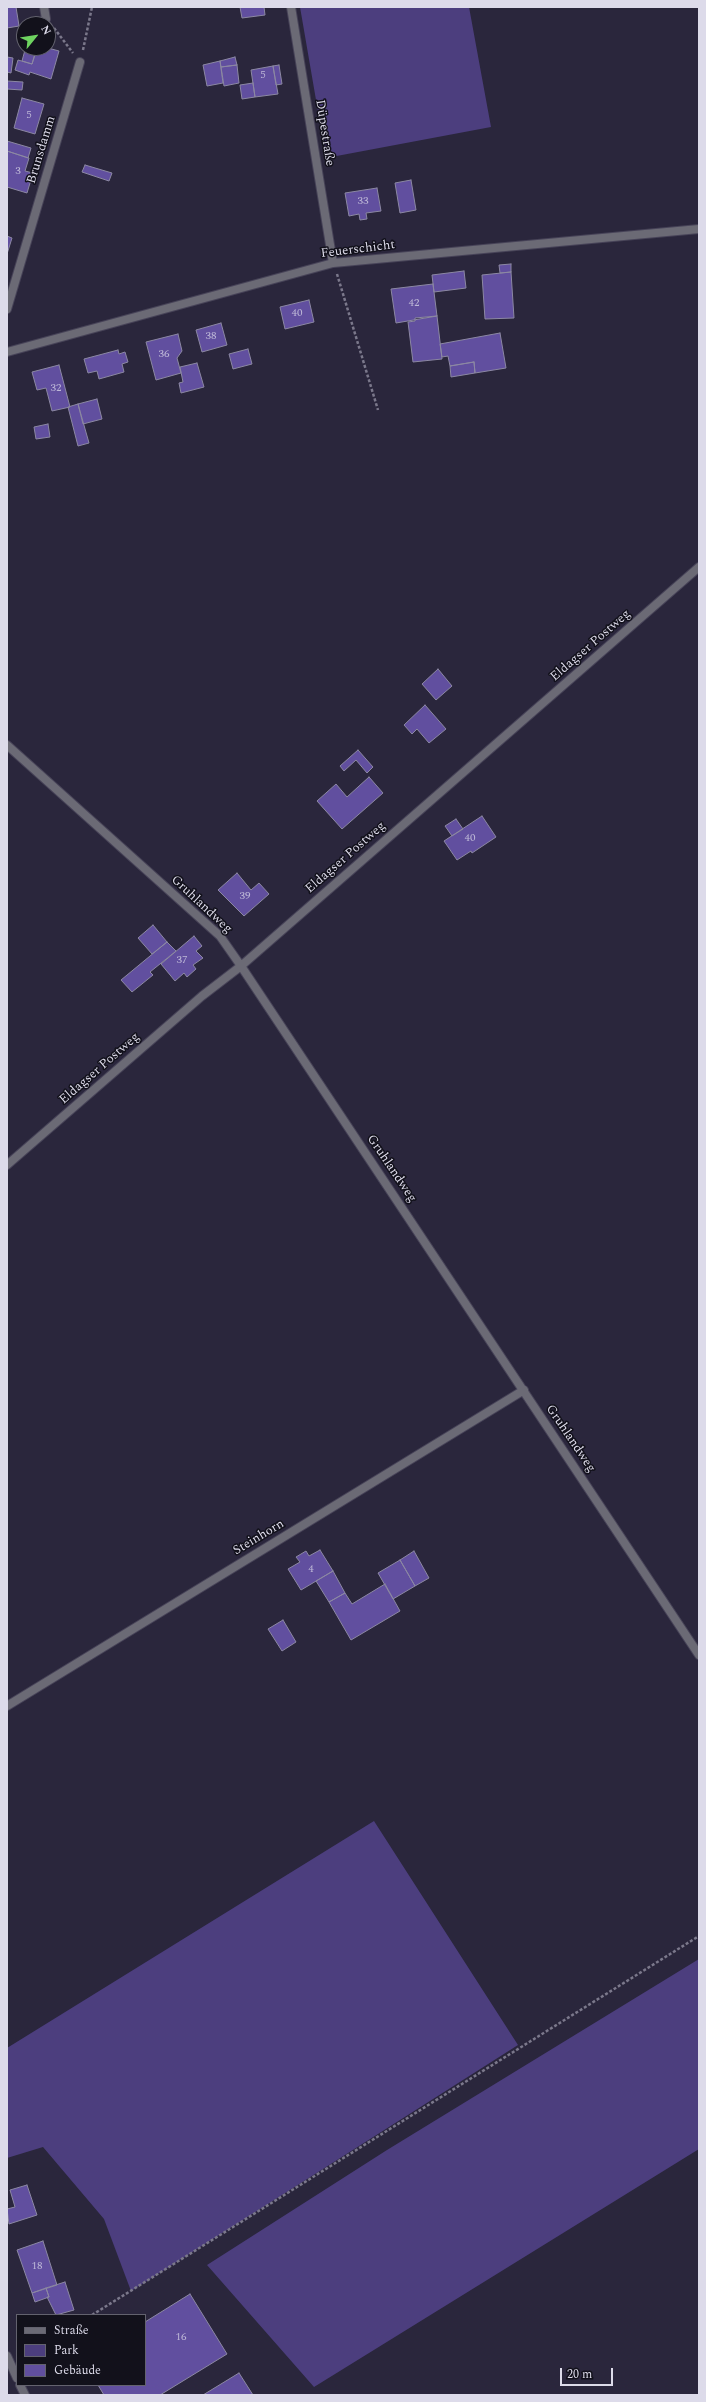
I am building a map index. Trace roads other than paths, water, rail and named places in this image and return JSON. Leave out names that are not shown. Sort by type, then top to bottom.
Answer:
[{"type":"street","name":"Düpestraße","points":[[291,7],[333,263]]},
{"type":"street","name":"Brunsdamm","points":[[7,309],[80,62]]},
{"type":"street","name":"Feuerschicht","points":[[7,352],[333,263],[699,229]]},
{"type":"street","name":"Eldagser Postweg","points":[[7,1165],[202,996],[242,966],[699,567]]},
{"type":"street","name":"Gruhlandweg","points":[[7,745],[220,936],[242,966],[699,1655]]},
{"type":"street","name":"Steinhorn","points":[[7,1706],[524,1390]]},
{"type":"street","points":[[7,2356],[16,2376]]},
{"type":"street","points":[[20,2386],[25,2395]]}]
